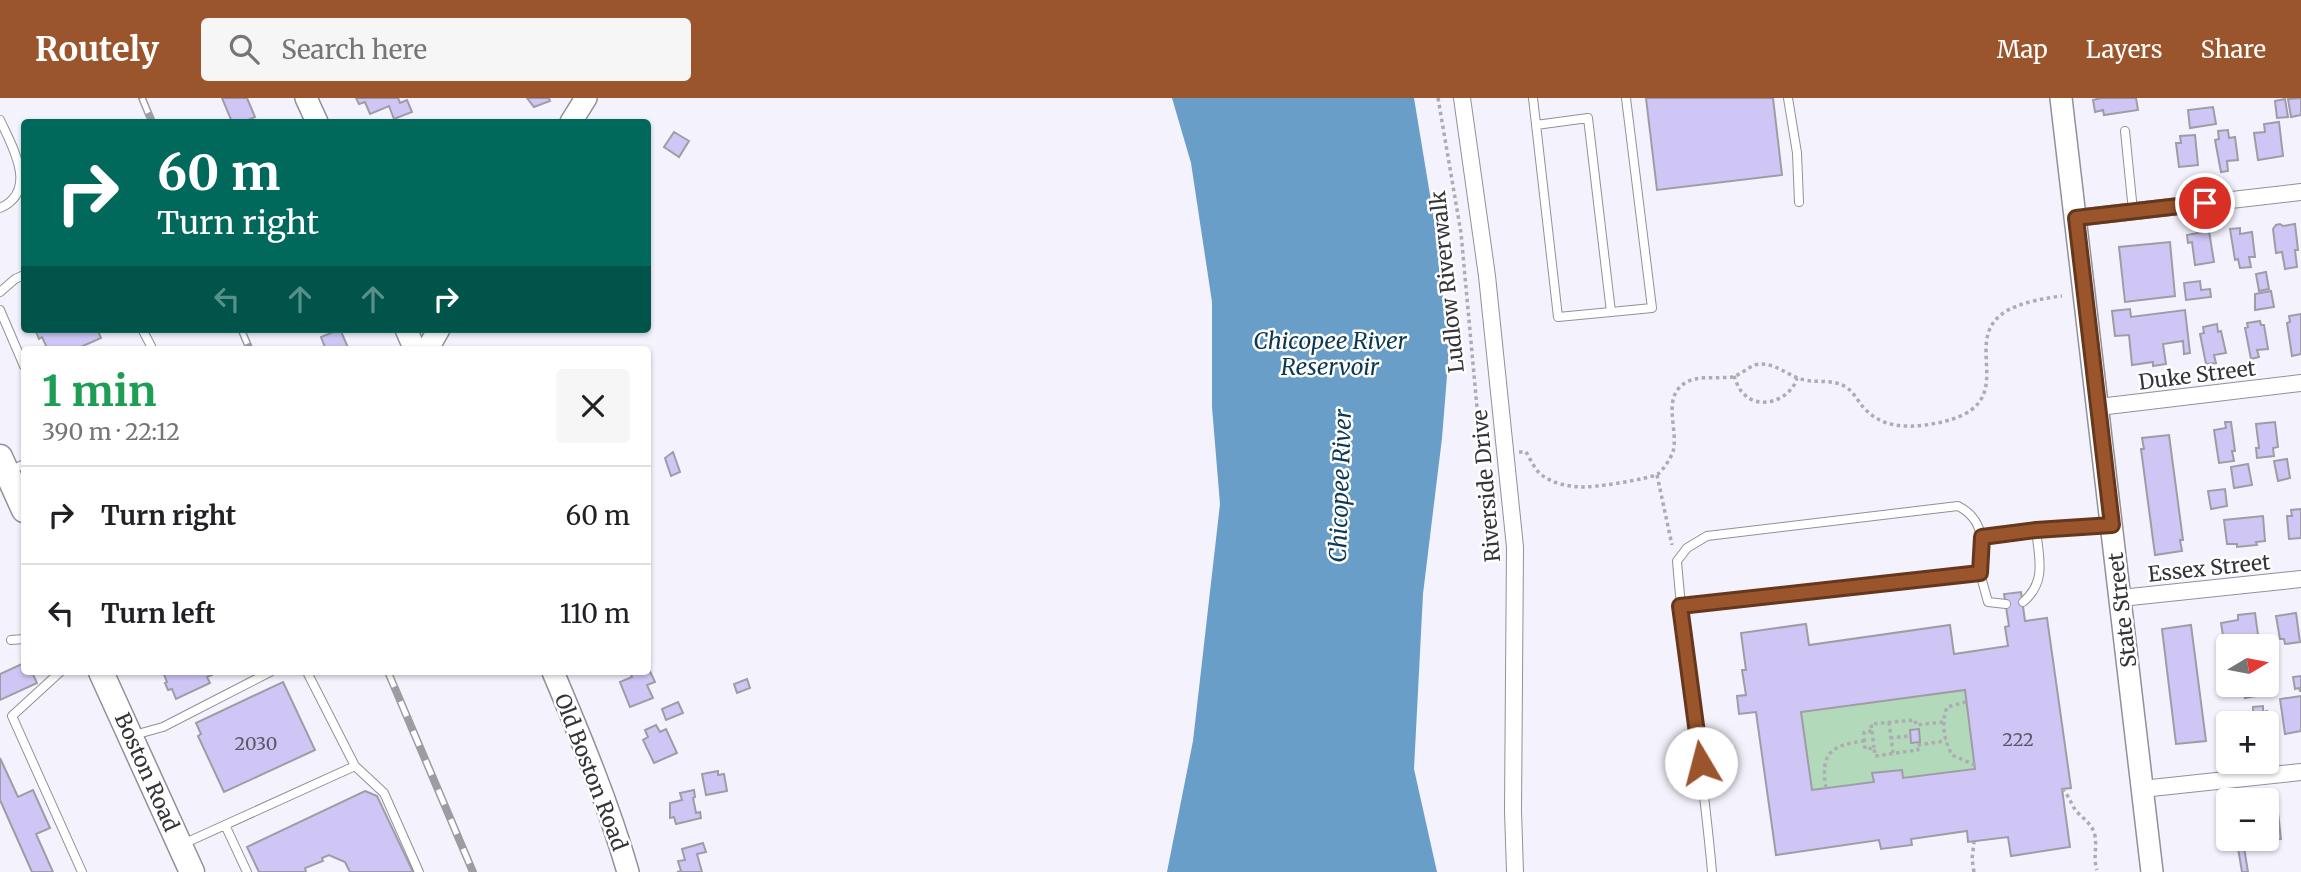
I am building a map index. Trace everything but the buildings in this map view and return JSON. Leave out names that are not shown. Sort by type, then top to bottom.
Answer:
[{"type":"main road","points":[[6,469],[21,503]]},
{"type":"main road","name":"Boston Road","points":[[102,675],[192,872]]},
{"type":"street","points":[[306,98],[316,119]]},
{"type":"street","points":[[573,119],[586,98]]},
{"type":"street","name":"Riverside Drive","points":[[1462,98],[1487,276],[1515,547],[1515,872]]},
{"type":"street","name":"State Street","points":[[2061,98],[2152,872]]},
{"type":"street","points":[[2076,218],[2301,192]]},
{"type":"street","name":"Duke Street","points":[[2099,407],[2301,383]]},
{"type":"street","name":"Essex Street","points":[[2121,598],[2301,579]]},
{"type":"street","name":"Old Boston Road","points":[[554,675],[593,764],[628,872]]},
{"type":"street","points":[[2142,789],[2301,772]]},
{"type":"lane","points":[[1533,98],[1558,317],[1652,308],[1626,98]]},
{"type":"lane","points":[[1788,98],[1797,153],[1799,202]]},
{"type":"lane","points":[[1536,125],[1588,118],[1611,312]]},
{"type":"lane","points":[[0,120],[19,160],[21,177],[16,196],[0,208]]},
{"type":"lane","points":[[2125,131],[2133,211]]},
{"type":"lane","points":[[0,292],[21,276]]},
{"type":"lane","points":[[0,310],[21,359]]},
{"type":"lane","points":[[1712,872],[1705,789],[1680,606],[1677,561],[1687,548],[1707,536],[1958,506],[1975,518],[1982,537],[1980,573],[1989,602],[2006,604]]},
{"type":"lane","points":[[1982,537],[2112,525]]},
{"type":"lane","points":[[2022,602],[2034,593],[2040,575],[2036,530]]},
{"type":"lane","points":[[1680,606],[1980,573]]},
{"type":"lane","points":[[11,640],[21,639]]},
{"type":"lane","points":[[57,675],[12,716],[82,872]]},
{"type":"lane","points":[[131,736],[163,727],[264,675]]},
{"type":"lane","points":[[309,675],[355,766],[384,793],[419,872]]},
{"type":"lane","points":[[180,846],[355,766]]},
{"type":"lane","points":[[225,825],[247,872]]},
{"type":"path","name":"Ludlow Riverwalk","points":[[1438,98],[1461,233],[1481,451],[1493,451]]},
{"type":"path","points":[[1516,451],[1527,452],[1541,476],[1558,484],[1582,488],[1657,475],[1672,453],[1674,394],[1686,382],[1734,376],[1756,365],[1768,365],[1805,380],[1833,381],[1848,388],[1868,413],[1890,425],[1938,423],[1973,410],[1981,402],[1987,382],[1989,333],[2002,314],[2035,301],[2062,296]]},
{"type":"path","points":[[1734,376],[1741,392],[1755,400],[1766,401],[1785,397],[1793,390],[1797,378]]},
{"type":"path","points":[[1657,475],[1677,561]]},
{"type":"path","points":[[1966,702],[1947,707],[1943,722],[1946,741],[1955,758],[1975,765]]},
{"type":"path","points":[[1943,722],[1916,725],[1915,720],[1871,724],[1875,756],[1918,750],[1917,745],[1946,741]]},
{"type":"path","points":[[1889,722],[1893,753]]},
{"type":"path","points":[[1872,731],[1864,732],[1865,749],[1874,748]]},
{"type":"path","points":[[1890,737],[1910,736]]},
{"type":"path","points":[[1826,789],[1824,764],[1831,752],[1844,744],[1865,741]]},
{"type":"path","points":[[2062,789],[2095,833],[2094,860],[2097,870]]},
{"type":"path","points":[[1974,842],[1974,872]]},
{"type":"green space","points":[[1965,690],[1975,769],[1903,778],[1902,770],[1873,773],[1874,782],[1812,790],[1801,712]]},
{"type":"water","name":"Chicopee River Reservoir","points":[[1172,98],[1414,98],[1435,225],[1449,351],[1442,438],[1423,594],[1414,769],[1437,872],[1167,872],[1193,741],[1220,504],[1212,407],[1212,302],[1191,163]]},
{"type":"railway","points":[[142,98],[151,119]]},
{"type":"railway","points":[[243,333],[248,346]]},
{"type":"railway","points":[[389,675],[473,872]]},
{"type":"route","points":[[1701,763],[1680,606],[1980,573],[1982,537],[2112,525],[2076,218],[2205,203]]},
{"type":"water label","name":"Chicopee River","points":[[1340,486]]}]
